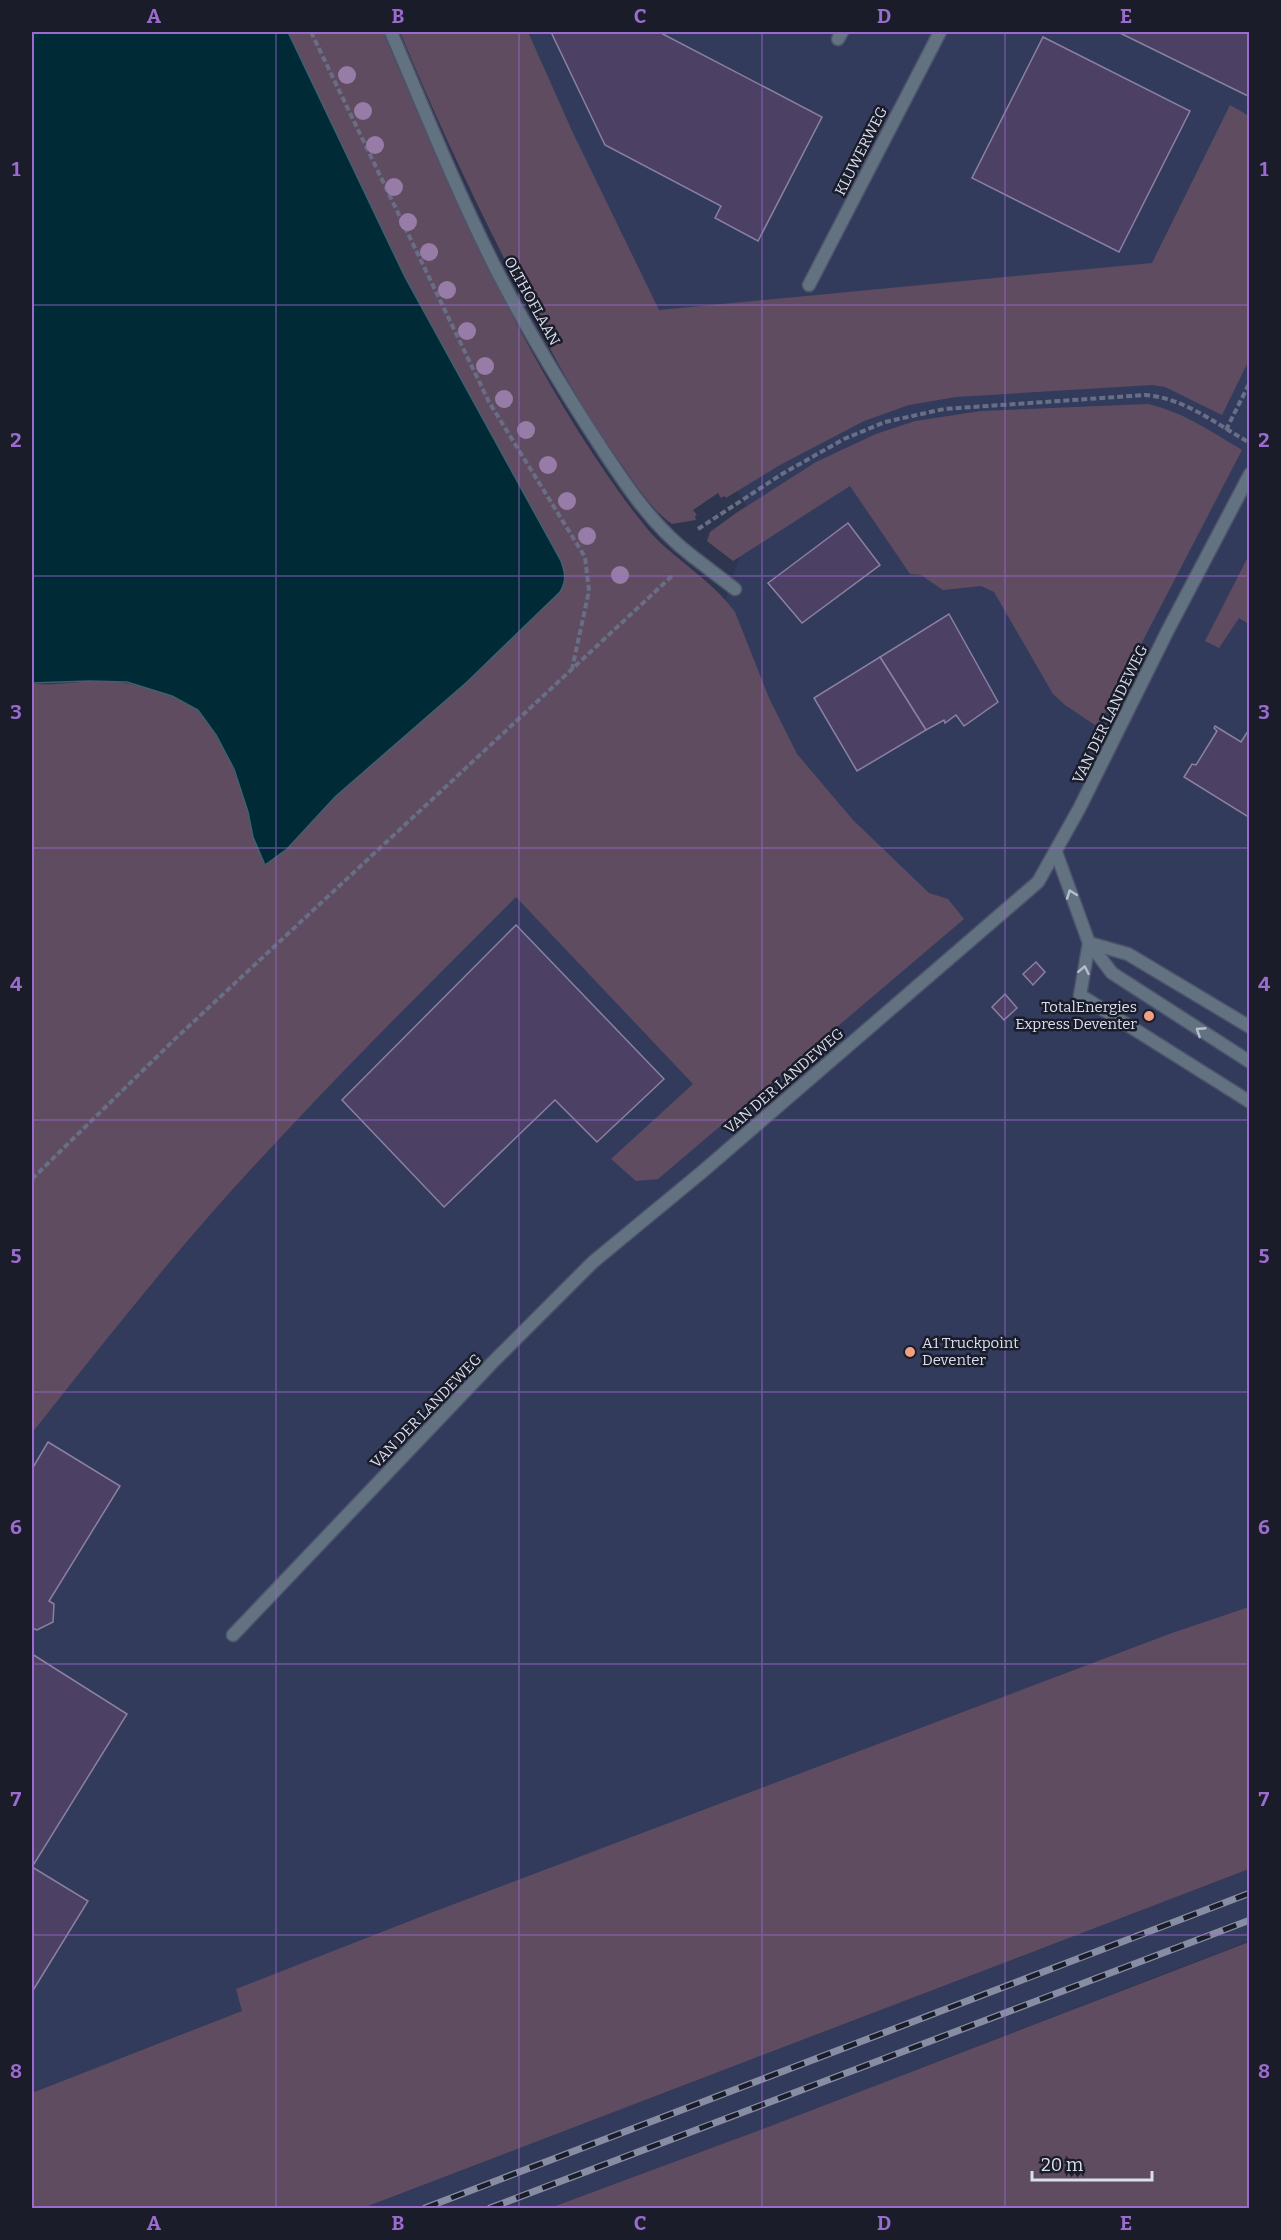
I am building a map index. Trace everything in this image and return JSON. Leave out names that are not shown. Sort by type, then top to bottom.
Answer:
[{"type":"street","name":"OLTHOFLAAN","points":[[391,32],[496,269],[571,402],[634,497],[675,543],[735,589]]},
{"type":"street","name":"KLUWERWEG","points":[[809,285],[940,32]]},
{"type":"street","name":"VAN DER LANDEWEG","points":[[233,1635],[491,1364],[593,1262],[702,1172],[1038,882],[1056,852],[1250,474]]},
{"type":"street","points":[[1056,852],[1089,943],[1112,973],[1250,1062]]},
{"type":"street","points":[[1089,943],[1128,954],[1250,1027]]},
{"type":"street","points":[[1089,943],[1080,995],[1250,1102]]},
{"type":"path","points":[[311,32],[489,402],[585,557],[589,591],[572,670]]},
{"type":"path","points":[[1226,430],[1250,382]]},
{"type":"path","points":[[675,543],[783,474],[844,439],[885,422],[944,409],[1145,395],[1160,396],[1192,408],[1250,443]]},
{"type":"path","points":[[32,1179],[175,1039],[692,556]]},
{"type":"shaded area","points":[[32,32],[288,32],[405,277],[564,569],[565,576],[560,592],[467,682],[335,797],[287,849],[265,865],[253,837],[248,812],[234,769],[216,735],[198,710],[172,696],[127,682],[32,683]]},
{"type":"shaded area","points":[[288,32],[383,32],[435,154],[491,274],[554,391],[589,448],[627,503],[650,531],[665,547],[711,586],[735,612],[769,698],[797,754],[853,820],[929,893],[948,899],[964,919],[658,1179],[636,1181],[611,1159],[693,1084],[516,897],[364,1050],[252,1168],[169,1263],[32,1433],[32,683],[105,681],[129,684],[175,697],[196,709],[216,736],[231,763],[242,792],[253,837],[287,849],[335,797],[467,682],[560,592],[561,561],[405,277]]},
{"type":"shaded area","points":[[400,32],[528,32],[573,133],[659,310],[1152,263],[1230,105],[1249,116],[1249,360],[1222,415],[1165,387],[1152,385],[956,397],[909,405],[864,421],[780,465],[726,498],[725,496],[721,498],[718,493],[693,510],[697,515],[696,520],[672,524],[656,510],[636,485],[601,434],[557,361],[464,175]]},
{"type":"shaded area","points":[[513,32],[1249,32],[1250,1667],[32,2200],[32,1433],[118,1323],[216,1208],[705,663],[752,518],[645,313]]},
{"type":"shaded area","points":[[1148,404],[1185,417],[1242,450],[1098,727],[1053,694],[994,592],[981,586],[943,590],[921,575],[910,574],[850,486],[733,561],[707,541],[710,532],[736,513],[816,462],[876,434],[915,421],[981,411]]},
{"type":"shaded area","points":[[1249,555],[1249,624],[1239,618],[1219,648],[1205,641]]},
{"type":"shaded area","points":[[1249,1607],[1249,1869],[363,2208],[32,2208],[32,2093],[242,2011],[236,1989],[433,1912],[1172,1633]]},
{"type":"shaded area","points":[[1249,1869],[1249,1941],[768,2127],[550,2208],[363,2208]]},
{"type":"shaded area","points":[[1249,1942],[1249,2208],[550,2208],[768,2127]]},
{"type":"building","points":[[551,32],[659,32],[822,117],[758,241],[715,218],[721,206],[605,145]]},
{"type":"building","points":[[1118,32],[1250,32],[1250,97]]},
{"type":"building","points":[[1043,37],[1190,111],[1119,252],[972,178]]},
{"type":"building","points":[[848,523],[880,565],[802,623],[768,583]]},
{"type":"building","points":[[949,614],[998,702],[964,726],[956,715],[945,723],[944,720],[926,730],[880,657]]},
{"type":"building","points":[[880,657],[926,730],[857,771],[814,698]]},
{"type":"building","points":[[1215,726],[1241,742],[1250,728],[1250,818],[1184,777],[1192,764],[1196,765],[1217,731]]},
{"type":"building","points":[[516,925],[664,1079],[597,1142],[555,1100],[444,1207],[342,1100]]},
{"type":"building","points":[[1036,962],[1045,972],[1033,985],[1023,974]]},
{"type":"building","points":[[1005,994],[1017,1008],[1004,1020],[992,1007]]},
{"type":"building","points":[[48,1442],[120,1486],[49,1601],[54,1604],[53,1622],[37,1630],[32,1628],[32,1469]]},
{"type":"building","points":[[32,1654],[127,1714],[32,1867]]},
{"type":"building","points":[[32,1867],[88,1901],[32,1992]]},
{"type":"railway","points":[[425,2208],[1250,1893]]},
{"type":"railway","points":[[490,2208],[1250,1920]]},
{"type":"place","name":"TotalEnergies Express Deventer","points":[[1149,1016]]},
{"type":"place","name":"A1 Truckpoint Deventer","points":[[910,1352]]}]
